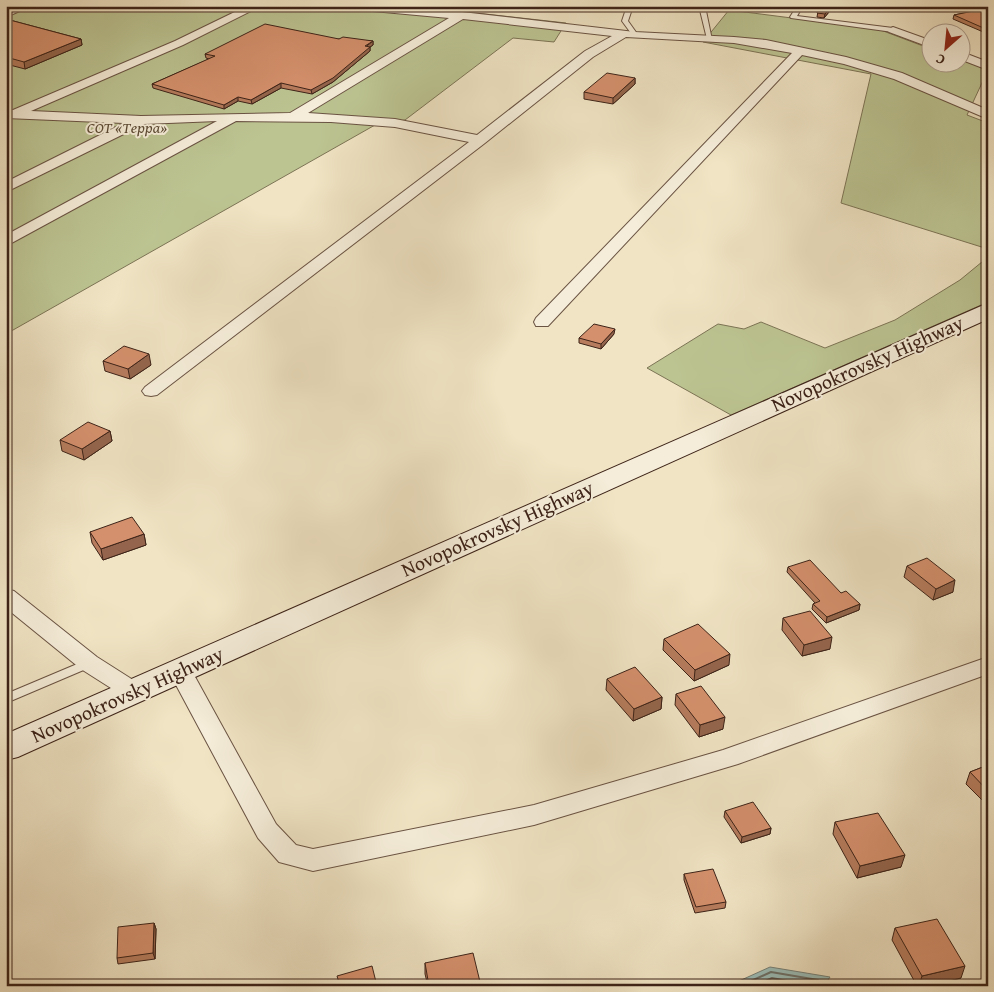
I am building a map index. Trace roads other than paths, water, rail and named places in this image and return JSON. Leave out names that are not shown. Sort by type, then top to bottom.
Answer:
[{"type":"main road","name":"Novopokrovsky Highway","points":[[6,748],[988,310]]},
{"type":"street","points":[[6,14],[26,6]]},
{"type":"street","points":[[10,114],[179,43],[256,6]]},
{"type":"street","points":[[351,6],[462,15],[630,34],[734,40],[766,44],[846,61],[898,76],[988,115]]},
{"type":"street","points":[[294,116],[462,15]]},
{"type":"street","points":[[893,30],[922,41]]},
{"type":"street","points":[[152,391],[480,140],[589,54],[630,34]]},
{"type":"street","points":[[542,322],[800,51]]},
{"type":"street","points":[[972,60],[988,66]]},
{"type":"street","points":[[10,114],[141,120],[294,116],[395,123],[480,140]]},
{"type":"street","points":[[6,241],[235,117]]},
{"type":"street","points":[[6,188],[141,120]]},
{"type":"street","points":[[6,596],[89,662],[133,691]]},
{"type":"street","points":[[180,670],[267,831],[288,854],[313,860],[534,815],[729,757],[988,665]]},
{"type":"lane","points":[[630,6],[625,21],[630,34]]},
{"type":"lane","points":[[702,6],[710,39]]},
{"type":"lane","points":[[800,6],[793,17],[893,30]]},
{"type":"lane","points":[[6,699],[89,662]]},
{"type":"water","points":[[770,967],[830,977],[824,986],[728,986]]},
{"type":"park label","name":"СОТ «Терра»","points":[[127,127]]}]
